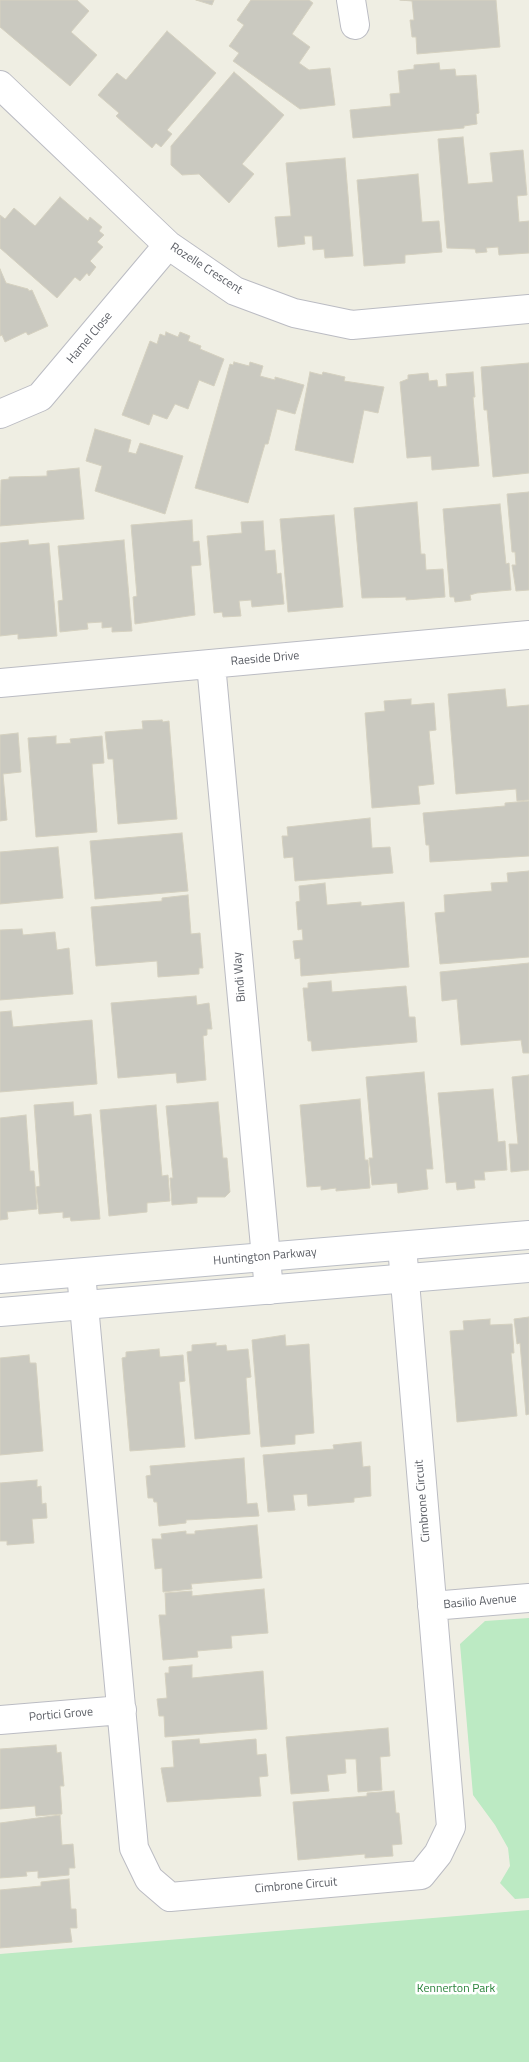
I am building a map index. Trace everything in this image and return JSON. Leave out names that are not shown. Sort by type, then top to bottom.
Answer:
[{"type":"street","name":"Rozelle Crescent","points":[[0,85],[168,245],[235,291],[294,313],[352,326],[529,309]]},
{"type":"street","name":"Hamel Close","points":[[0,414],[40,398],[168,245]]},
{"type":"street","name":"Raeside Drive","points":[[0,683],[529,634]]},
{"type":"street","name":"Bindi Way","points":[[212,664],[269,1290]]},
{"type":"street","name":"Huntington Parkway","points":[[0,1280],[529,1235]]},
{"type":"street","name":"Cimbrone Circuit","points":[[81,1273],[134,1848],[149,1880],[170,1897],[421,1875],[438,1854],[451,1827],[402,1246]]},
{"type":"street","points":[[0,1312],[529,1268]]},
{"type":"street","name":"Basilio Avenue","points":[[432,1606],[529,1598]]},
{"type":"street","name":"Portici Grove","points":[[0,1720],[122,1710]]},
{"type":"green space","points":[[529,1618],[529,1898],[515,1899],[500,1883],[510,1866],[508,1848],[495,1825],[473,1795],[460,1644],[485,1621]]},
{"type":"green space","name":"Kennerton Park","points":[[529,1910],[529,2062],[0,2062],[0,1954]]},
{"type":"building","points":[[0,0],[77,0],[89,11],[71,32],[97,55],[70,86],[0,27]]},
{"type":"building","points":[[196,0],[214,0],[212,5]]},
{"type":"building","points":[[251,0],[309,0],[313,3],[292,34],[310,47],[299,63],[309,70],[330,68],[335,105],[300,109],[233,61],[239,53],[229,46],[244,25],[237,20]]},
{"type":"building","points":[[400,0],[496,0],[500,47],[417,54],[416,37],[412,37],[410,20],[414,20],[412,1]]},
{"type":"building","points":[[167,31],[216,73],[167,130],[172,134],[161,147],[156,143],[152,148],[116,116],[119,113],[98,95],[117,73],[126,80]]},
{"type":"building","points":[[439,63],[440,70],[455,69],[456,76],[476,75],[479,113],[476,114],[477,124],[464,126],[464,128],[353,138],[350,110],[391,106],[390,94],[400,93],[398,71],[414,69],[414,65]]},
{"type":"building","points":[[234,72],[284,115],[242,164],[254,174],[229,203],[199,174],[182,175],[171,165],[171,146]]},
{"type":"building","points":[[463,137],[468,184],[493,182],[490,153],[523,150],[527,195],[517,196],[519,222],[529,221],[529,253],[499,255],[498,247],[486,248],[487,252],[476,253],[475,249],[447,248],[438,139]]},
{"type":"building","points":[[345,158],[353,256],[325,258],[324,249],[313,250],[312,236],[304,236],[305,244],[278,247],[275,217],[291,216],[286,163]]},
{"type":"building","points":[[418,174],[422,222],[439,221],[442,252],[405,255],[405,263],[364,266],[357,180]]},
{"type":"building","points":[[60,197],[88,221],[90,217],[102,227],[99,231],[104,235],[97,242],[103,247],[90,261],[96,267],[89,276],[87,273],[80,281],[75,277],[57,298],[0,248],[0,215],[5,219],[14,208],[35,226]]},
{"type":"building","points":[[0,269],[6,283],[28,289],[29,291],[32,290],[48,326],[28,335],[26,332],[5,342],[2,335],[0,336]]},
{"type":"building","points":[[166,332],[178,337],[180,332],[190,336],[188,341],[201,346],[200,349],[224,359],[214,386],[199,380],[188,409],[175,404],[167,419],[153,414],[149,425],[122,415],[150,341],[157,344],[160,334],[165,336]]},
{"type":"building","points":[[234,362],[249,366],[250,362],[263,366],[260,376],[275,380],[275,377],[304,385],[295,414],[277,409],[268,444],[265,444],[248,503],[195,488],[230,364],[233,365]]},
{"type":"building","points":[[529,363],[529,473],[493,477],[487,410],[484,410],[481,367]]},
{"type":"building","points":[[310,372],[322,375],[323,372],[345,377],[344,381],[384,387],[378,413],[364,410],[353,463],[295,450]]},
{"type":"building","points":[[473,372],[475,397],[473,397],[479,466],[432,470],[431,456],[407,458],[400,382],[408,379],[408,375],[428,373],[429,381],[437,380],[438,387],[447,386],[446,374]]},
{"type":"building","points":[[95,429],[131,440],[128,452],[136,454],[140,443],[183,456],[165,514],[95,491],[102,466],[86,461]]},
{"type":"building","points":[[79,468],[84,519],[0,526],[1,480],[9,479],[9,477],[47,476],[47,471]]},
{"type":"building","points":[[529,492],[529,590],[516,591],[512,565],[516,565],[515,552],[512,552],[507,494]]},
{"type":"building","points":[[417,502],[421,554],[425,554],[426,570],[443,569],[445,597],[406,600],[406,597],[362,598],[354,508]]},
{"type":"building","points":[[500,504],[506,564],[509,563],[511,590],[477,593],[470,595],[471,600],[455,602],[454,597],[450,597],[443,509]]},
{"type":"building","points":[[334,515],[343,607],[288,612],[280,519]]},
{"type":"building","points":[[192,520],[193,542],[199,541],[201,565],[191,566],[195,615],[135,624],[133,597],[137,596],[131,525]]},
{"type":"building","points":[[263,521],[265,551],[275,550],[277,574],[281,573],[284,604],[252,607],[251,600],[239,601],[241,616],[223,617],[222,612],[214,613],[207,536],[242,533],[241,522]]},
{"type":"building","points":[[28,540],[29,545],[49,543],[57,636],[18,639],[18,634],[0,636],[0,543]]},
{"type":"building","points":[[124,540],[132,631],[112,632],[112,627],[102,628],[102,622],[87,623],[88,629],[60,632],[58,601],[63,600],[58,546]]},
{"type":"building","points":[[505,689],[507,707],[529,705],[529,800],[517,801],[516,789],[456,794],[448,694]]},
{"type":"building","points":[[411,699],[411,705],[434,703],[436,730],[429,731],[434,784],[418,786],[420,804],[372,808],[365,713],[385,711],[384,701]]},
{"type":"building","points":[[162,720],[163,722],[169,721],[177,819],[118,824],[113,759],[108,759],[105,732],[143,729],[142,721]]},
{"type":"building","points":[[18,733],[21,772],[3,774],[7,820],[0,821],[0,735]]},
{"type":"building","points":[[56,736],[56,744],[71,743],[70,739],[102,736],[104,763],[92,764],[97,832],[36,837],[28,738]]},
{"type":"building","points":[[529,801],[529,856],[430,862],[429,845],[426,845],[423,813],[505,806],[505,803]]},
{"type":"building","points":[[370,818],[372,848],[390,847],[393,873],[295,881],[293,857],[284,858],[282,836],[288,836],[287,827]]},
{"type":"building","points":[[182,833],[188,891],[95,899],[90,841]]},
{"type":"building","points":[[58,847],[63,898],[0,904],[0,852]]},
{"type":"building","points":[[529,871],[529,957],[440,964],[435,913],[445,912],[444,895],[492,891],[491,883],[508,882],[507,873]]},
{"type":"building","points":[[325,883],[327,905],[361,902],[361,906],[404,902],[409,967],[301,976],[300,958],[295,959],[293,941],[303,940],[302,929],[298,930],[296,902],[300,901],[299,886]]},
{"type":"building","points":[[188,895],[191,934],[200,933],[203,968],[199,968],[199,974],[158,977],[157,961],[96,966],[91,907],[162,901],[162,898]]},
{"type":"building","points":[[22,929],[23,935],[55,932],[57,950],[69,948],[73,994],[0,1000],[0,930]]},
{"type":"building","points":[[529,963],[529,1053],[523,1053],[521,1040],[461,1045],[457,999],[442,1001],[440,972]]},
{"type":"building","points":[[331,981],[332,992],[406,986],[409,1017],[415,1017],[417,1042],[312,1051],[311,1041],[308,1041],[303,988],[308,988],[308,983]]},
{"type":"building","points":[[196,996],[197,1005],[209,1003],[212,1029],[207,1029],[207,1035],[203,1036],[206,1080],[177,1083],[176,1073],[118,1078],[111,1003]]},
{"type":"building","points":[[11,1011],[13,1027],[92,1020],[97,1084],[0,1092],[0,1012]]},
{"type":"building","points":[[424,1072],[433,1169],[426,1169],[428,1189],[398,1193],[397,1183],[372,1185],[369,1158],[373,1158],[366,1077]]},
{"type":"building","points":[[529,1075],[529,1170],[511,1172],[509,1144],[518,1144],[512,1077]]},
{"type":"building","points":[[493,1089],[498,1142],[505,1141],[507,1170],[484,1172],[485,1180],[474,1180],[475,1188],[457,1190],[456,1182],[446,1183],[438,1093]]},
{"type":"building","points":[[360,1099],[365,1160],[368,1160],[370,1188],[336,1191],[336,1188],[321,1190],[321,1186],[307,1187],[300,1105]]},
{"type":"building","points":[[73,1102],[74,1116],[91,1114],[100,1219],[71,1221],[70,1217],[63,1218],[63,1212],[39,1214],[36,1187],[40,1186],[34,1105]]},
{"type":"building","points":[[218,1102],[223,1158],[227,1158],[230,1192],[225,1197],[197,1197],[197,1203],[172,1205],[170,1178],[173,1178],[166,1106]]},
{"type":"building","points":[[156,1105],[162,1176],[168,1175],[170,1201],[147,1203],[147,1212],[109,1216],[100,1110]]},
{"type":"building","points":[[26,1115],[30,1171],[34,1171],[37,1209],[7,1212],[8,1219],[0,1220],[0,1118]]},
{"type":"building","points":[[529,1317],[529,1414],[526,1415],[520,1343],[517,1344],[514,1319]]},
{"type":"building","points":[[490,1319],[490,1325],[512,1324],[514,1353],[511,1353],[517,1416],[457,1422],[450,1331],[464,1330],[463,1321]]},
{"type":"building","points":[[285,1335],[286,1346],[309,1344],[314,1433],[295,1435],[295,1444],[261,1447],[252,1340]]},
{"type":"building","points":[[216,1343],[216,1346],[226,1345],[227,1351],[248,1349],[251,1377],[246,1378],[250,1434],[195,1439],[187,1352],[192,1351],[192,1345]]},
{"type":"building","points":[[159,1349],[160,1357],[183,1355],[185,1381],[179,1382],[185,1447],[130,1451],[122,1358],[126,1357],[126,1352]]},
{"type":"building","points":[[29,1355],[30,1363],[36,1363],[43,1451],[0,1455],[0,1358]]},
{"type":"building","points":[[361,1442],[363,1467],[370,1466],[371,1496],[354,1498],[354,1502],[308,1506],[307,1494],[293,1495],[295,1510],[268,1512],[263,1455],[334,1449],[333,1445]]},
{"type":"building","points":[[244,1458],[247,1504],[257,1503],[259,1516],[186,1520],[186,1523],[159,1526],[157,1502],[154,1502],[153,1498],[148,1498],[146,1476],[151,1475],[150,1466]]},
{"type":"building","points":[[37,1480],[37,1487],[41,1486],[42,1504],[46,1503],[47,1518],[32,1519],[34,1543],[7,1545],[7,1541],[0,1541],[0,1483]]},
{"type":"building","points":[[257,1525],[262,1578],[191,1584],[192,1589],[163,1592],[162,1568],[155,1569],[152,1539],[162,1539],[161,1534],[186,1531],[186,1534],[195,1534],[195,1531]]},
{"type":"building","points":[[264,1589],[268,1633],[231,1636],[232,1648],[197,1651],[198,1657],[163,1660],[159,1615],[166,1615],[165,1593],[192,1591],[192,1596]]},
{"type":"building","points":[[192,1665],[192,1678],[263,1671],[267,1729],[165,1737],[164,1716],[159,1716],[157,1699],[167,1698],[165,1673],[169,1673],[169,1667]]},
{"type":"building","points":[[388,1728],[390,1756],[380,1757],[382,1790],[358,1792],[356,1759],[345,1759],[346,1773],[327,1775],[329,1791],[291,1794],[286,1737]]},
{"type":"building","points":[[199,1739],[200,1744],[256,1739],[257,1755],[266,1754],[268,1776],[259,1777],[261,1796],[167,1802],[161,1768],[174,1767],[172,1741]]},
{"type":"building","points":[[56,1745],[57,1753],[61,1752],[64,1786],[60,1786],[62,1814],[36,1816],[35,1806],[0,1809],[0,1749]]},
{"type":"building","points":[[394,1791],[396,1813],[399,1813],[402,1844],[392,1845],[393,1856],[365,1858],[365,1854],[298,1860],[293,1802],[367,1796],[367,1793]]},
{"type":"building","points":[[60,1815],[62,1845],[73,1844],[75,1868],[69,1868],[69,1875],[38,1878],[38,1871],[26,1872],[27,1876],[0,1878],[0,1823]]},
{"type":"building","points":[[69,1879],[71,1909],[76,1909],[77,1928],[70,1928],[72,1942],[0,1948],[0,1890],[41,1886],[41,1882]]}]
